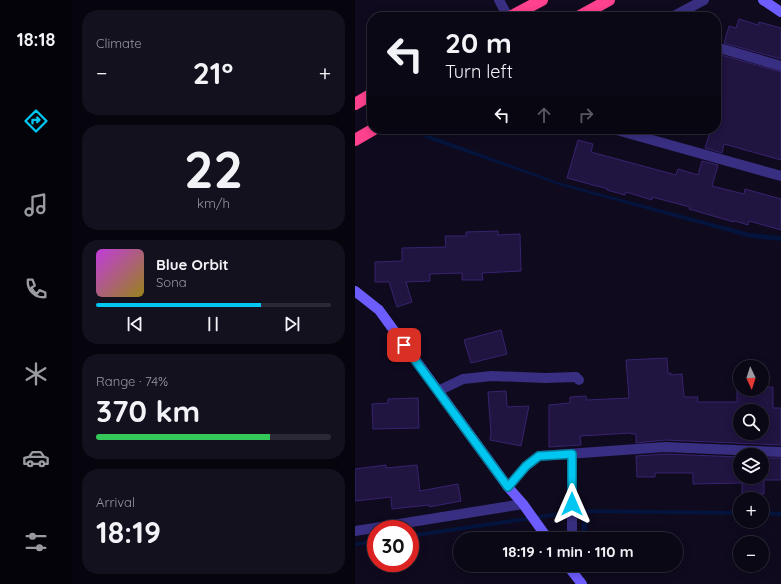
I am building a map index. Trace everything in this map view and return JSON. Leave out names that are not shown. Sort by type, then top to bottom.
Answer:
[{"type":"highway","points":[[519,12],[542,0]]},
{"type":"highway","points":[[587,12],[609,0]]},
{"type":"highway","points":[[355,104],[367,97]]},
{"type":"highway","points":[[355,140],[367,133]]},
{"type":"street","points":[[499,0],[506,12]]},
{"type":"street","points":[[681,12],[704,0]]},
{"type":"street","points":[[763,0],[781,12]]},
{"type":"street","points":[[721,48],[781,66]]},
{"type":"street","points":[[631,134],[781,176]]},
{"type":"street","points":[[355,291],[379,310],[508,487],[523,504],[543,532]]},
{"type":"street","points":[[438,391],[463,379],[492,376],[545,378],[576,377],[579,380]]},
{"type":"street","points":[[508,487],[526,466],[539,456],[665,447],[781,452]]},
{"type":"street","points":[[572,454],[572,532]]},
{"type":"street","points":[[355,531],[523,504]]},
{"type":"street","points":[[572,572],[580,584]]},
{"type":"water","points":[[429,135],[561,183],[750,233],[781,236],[781,241],[751,238],[562,186],[422,137]]},
{"type":"water","points":[[580,509],[733,511],[733,515],[579,513],[419,537],[419,533]]},
{"type":"water","points":[[769,511],[781,512],[781,516],[769,515]]},
{"type":"water","points":[[367,541],[367,544],[355,546],[355,543]]},
{"type":"building","points":[[739,19],[758,25],[759,22],[781,28],[781,59],[724,43],[729,26],[736,28]]},
{"type":"building","points":[[721,55],[781,72],[781,160],[724,144],[722,153],[705,148],[709,134],[721,134]]},
{"type":"building","points":[[578,140],[593,144],[591,152],[676,175],[678,169],[698,175],[702,161],[718,165],[712,186],[744,194],[745,189],[781,199],[781,230],[749,221],[748,225],[734,222],[689,209],[690,207],[652,197],[652,200],[626,192],[625,195],[567,178]]},
{"type":"building","points":[[498,231],[498,235],[520,234],[521,271],[482,273],[483,280],[462,280],[462,273],[430,274],[430,281],[406,282],[412,302],[397,307],[389,282],[375,282],[375,262],[402,261],[402,248],[446,247],[445,236],[466,236],[466,232]]},
{"type":"building","points":[[501,330],[507,354],[471,363],[464,340]]},
{"type":"building","points":[[667,358],[668,374],[682,374],[684,397],[698,397],[697,402],[737,402],[737,396],[769,396],[769,387],[773,387],[773,408],[781,408],[781,445],[665,440],[636,443],[636,434],[631,433],[580,436],[581,445],[549,447],[549,405],[570,403],[570,397],[586,396],[587,400],[629,398],[626,360]]},
{"type":"building","points":[[506,391],[507,407],[529,406],[521,446],[490,440],[491,433],[488,392]]},
{"type":"building","points":[[418,398],[419,428],[373,429],[372,404],[388,403],[388,399]]},
{"type":"building","points":[[665,454],[733,457],[733,483],[693,484],[693,473],[655,473],[655,477],[637,477],[636,456]]},
{"type":"building","points":[[769,458],[781,458],[781,480],[769,480]]},
{"type":"building","points":[[386,465],[386,468],[417,465],[420,491],[458,484],[461,501],[429,507],[429,505],[392,509],[391,497],[355,501],[355,469]]},
{"type":"building","points":[[742,484],[764,484],[764,492],[742,492]]},
{"type":"waterway","points":[[584,532],[585,514]]},
{"type":"route","points":[[404,345],[508,487],[526,466],[539,456],[572,454],[572,504]]}]
